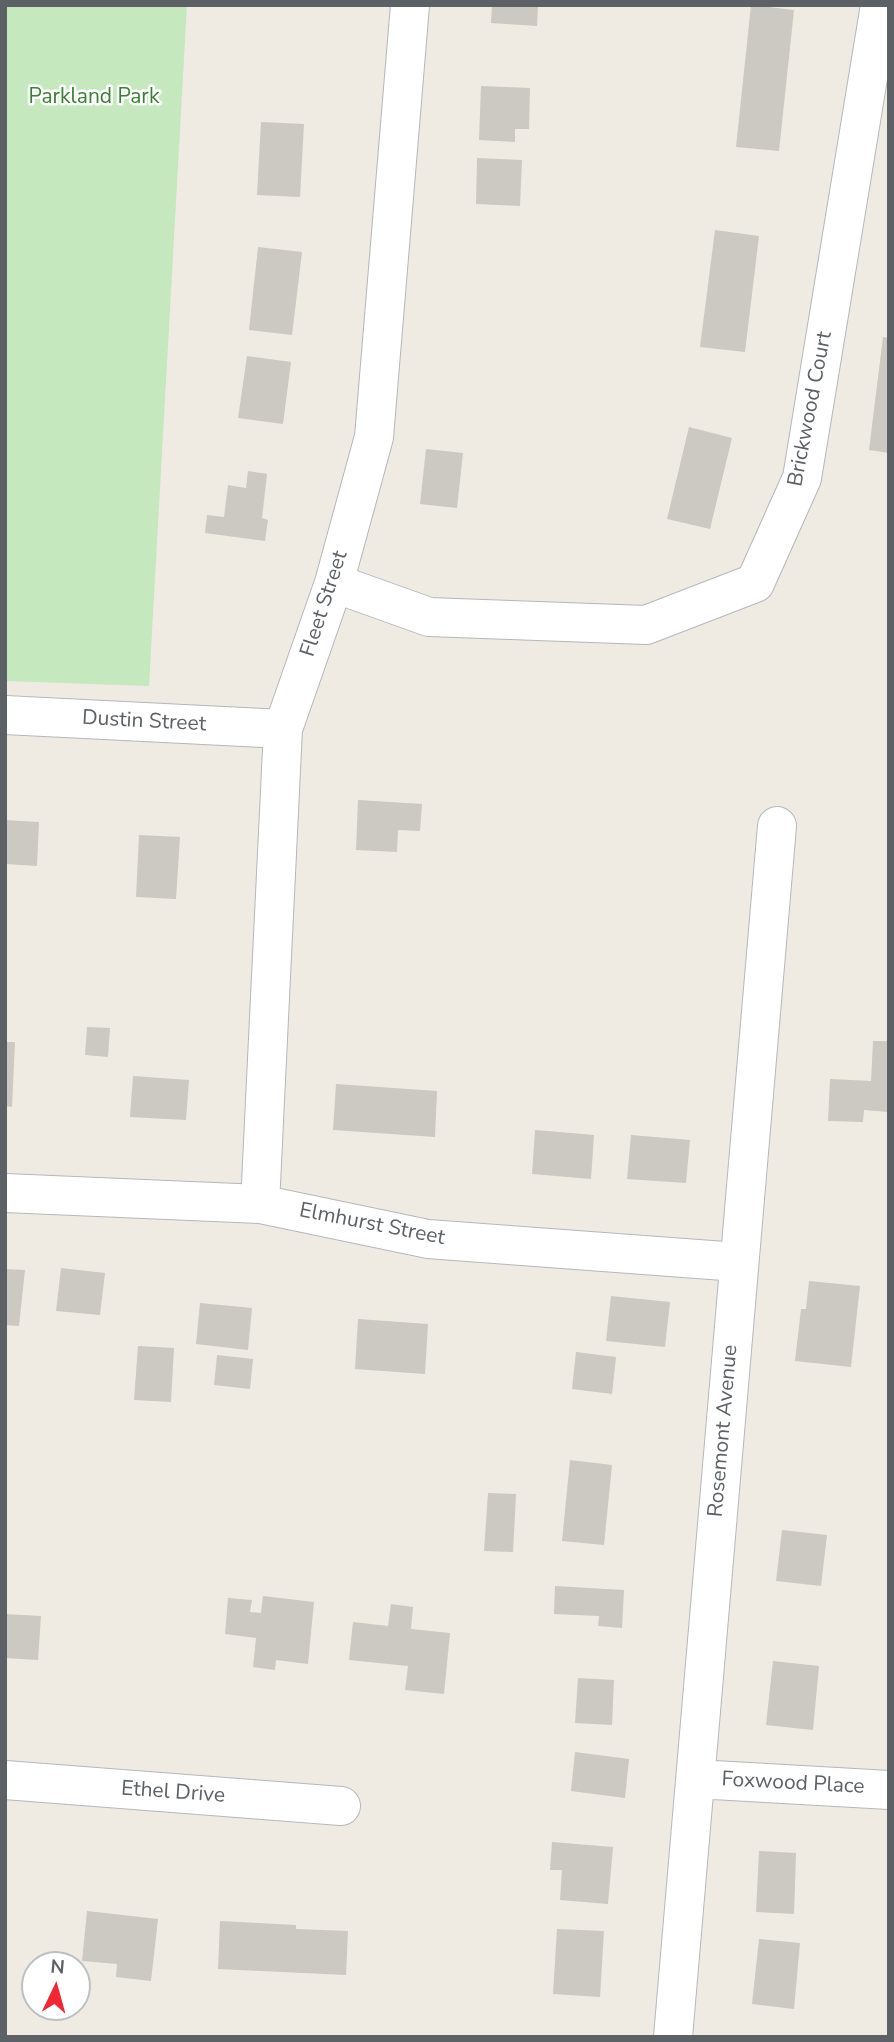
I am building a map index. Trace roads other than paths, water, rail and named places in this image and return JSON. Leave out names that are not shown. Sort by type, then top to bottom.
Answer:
[{"type":"street","name":"Fleet Street","points":[[260,1204],[283,729],[334,583],[374,437],[410,5]]},
{"type":"street","name":"Brickwood Court","points":[[334,583],[429,617],[646,625],[755,583],[802,478],[880,5]]},
{"type":"street","name":"Dustin Street","points":[[5,715],[283,729]]},
{"type":"street","name":"Rosemont Avenue","points":[[673,2037],[777,826]]},
{"type":"street","name":"Elmhurst Street","points":[[5,1193],[260,1204],[429,1239],[738,1262]]},
{"type":"street","name":"Foxwood Place","points":[[696,1779],[889,1790]]},
{"type":"street","name":"Ethel Drive","points":[[5,1780],[341,1806]]},
{"type":"park label","name":"Parkland Park","points":[[94,98]]}]
